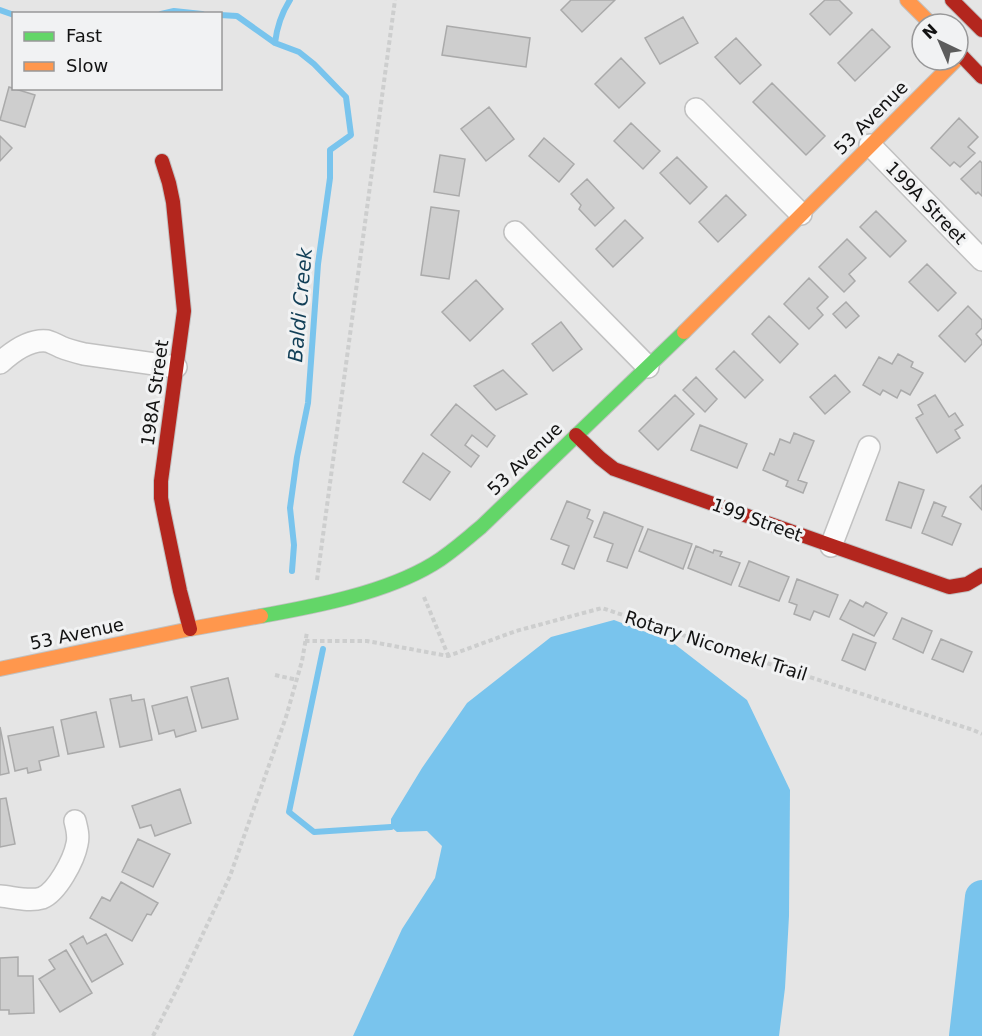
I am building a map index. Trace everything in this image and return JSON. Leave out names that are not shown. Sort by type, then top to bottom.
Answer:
[{"type":"street","points":[[907,0],[919,12]]},
{"type":"street","points":[[970,52],[982,77]]},
{"type":"street","name":"53 Avenue","points":[[0,669],[312,606],[371,591],[410,576],[440,559],[466,540],[648,367],[944,72]]},
{"type":"street","points":[[696,109],[801,214]]},
{"type":"street","name":"199A Street","points":[[870,145],[982,260]]},
{"type":"street","name":"198A Street","points":[[162,161],[170,183],[184,295],[183,326],[161,481],[161,498],[190,629]]},
{"type":"street","points":[[515,232],[648,367]]},
{"type":"street","points":[[0,363],[22,347],[47,341],[84,354],[176,367]]},
{"type":"street","name":"199 Street","points":[[576,435],[614,469],[949,587],[966,585],[982,575]]},
{"type":"street","points":[[831,546],[869,447]]},
{"type":"street","points":[[0,896],[31,900],[50,894],[58,886],[74,855],[77,844],[78,833],[75,821]]},
{"type":"path","points":[[317,580],[395,0]]},
{"type":"path","points":[[424,597],[448,656]]},
{"type":"path","name":"Rotary Nicomekl Trail","points":[[448,656],[516,632],[602,608],[973,729],[982,734]]},
{"type":"path","points":[[153,1036],[230,876],[286,717],[308,630]]},
{"type":"path","points":[[306,641],[367,641],[448,656]]},
{"type":"path","points":[[275,675],[297,680]]},
{"type":"water","points":[[614,620],[672,642],[747,700],[790,790],[789,916],[785,988],[779,1036],[353,1036],[402,929],[435,878],[442,846],[427,831],[397,832],[391,827],[391,819],[422,768],[467,703],[551,637]]},
{"type":"building","points":[[571,0],[615,0],[582,32],[561,10]]},
{"type":"building","points":[[825,0],[839,0],[852,13],[830,35],[810,14]]},
{"type":"building","points":[[683,17],[698,43],[660,64],[645,38]]},
{"type":"building","points":[[447,26],[530,38],[526,67],[442,55]]},
{"type":"building","points":[[872,29],[890,47],[855,81],[838,63]]},
{"type":"building","points":[[736,38],[761,65],[740,84],[715,57]]},
{"type":"building","points":[[621,58],[645,83],[619,108],[595,84]]},
{"type":"building","points":[[772,83],[825,136],[806,155],[753,102]]},
{"type":"building","points":[[9,87],[12,90],[35,95],[25,127],[0,120]]},
{"type":"building","points":[[489,107],[514,139],[486,161],[461,129]]},
{"type":"building","points":[[959,118],[978,137],[968,147],[975,153],[960,167],[954,162],[950,166],[931,148]]},
{"type":"building","points":[[631,123],[660,151],[643,169],[614,141]]},
{"type":"building","points":[[0,136],[12,148],[0,161]]},
{"type":"building","points":[[544,138],[574,164],[559,182],[529,156]]},
{"type":"building","points":[[440,155],[465,159],[459,196],[434,192]]},
{"type":"building","points":[[677,157],[707,187],[690,204],[660,173]]},
{"type":"building","points":[[980,161],[982,163],[982,196],[978,192],[976,194],[961,179]]},
{"type":"building","points":[[587,179],[614,208],[595,226],[579,209],[581,205],[571,194]]},
{"type":"building","points":[[726,195],[746,215],[718,242],[699,222]]},
{"type":"building","points":[[431,207],[459,211],[449,279],[421,275]]},
{"type":"building","points":[[876,211],[906,241],[890,257],[860,227]]},
{"type":"building","points":[[625,220],[643,238],[613,267],[596,249]]},
{"type":"building","points":[[847,239],[866,258],[849,274],[855,281],[844,292],[819,267]]},
{"type":"building","points":[[927,264],[956,293],[938,311],[909,282]]},
{"type":"building","points":[[809,278],[828,297],[817,308],[823,315],[809,329],[784,304]]},
{"type":"building","points":[[476,280],[503,309],[470,341],[442,312]]},
{"type":"building","points":[[846,302],[859,316],[846,328],[833,314]]},
{"type":"building","points":[[968,306],[982,320],[982,328],[976,334],[982,344],[965,362],[939,336]]},
{"type":"building","points":[[769,316],[798,344],[780,363],[752,334]]},
{"type":"building","points":[[561,322],[582,349],[553,371],[532,344]]},
{"type":"building","points":[[734,351],[763,380],[745,398],[716,369]]},
{"type":"building","points":[[898,354],[913,362],[911,367],[923,373],[910,395],[901,390],[897,398],[883,390],[880,395],[863,385],[879,357],[892,364]]},
{"type":"building","points":[[503,370],[527,394],[496,410],[474,386]]},
{"type":"building","points":[[835,375],[850,392],[825,414],[810,397]]},
{"type":"building","points":[[696,377],[717,399],[705,412],[683,390]]},
{"type":"building","points":[[675,395],[694,414],[658,450],[639,431]]},
{"type":"building","points":[[935,395],[949,417],[955,413],[963,425],[955,430],[960,438],[937,453],[916,418],[923,414],[918,405]]},
{"type":"building","points":[[456,404],[495,436],[487,447],[472,435],[465,445],[479,456],[471,467],[431,435]]},
{"type":"building","points":[[700,425],[747,444],[737,468],[691,450]]},
{"type":"building","points":[[794,433],[814,441],[798,480],[807,483],[803,493],[786,486],[788,481],[763,470],[770,453],[774,455],[780,439],[790,443]]},
{"type":"building","points":[[423,453],[450,472],[430,500],[403,482]]},
{"type":"building","points":[[899,482],[924,490],[911,528],[886,520]]},
{"type":"building","points":[[982,485],[982,510],[970,497]]},
{"type":"building","points":[[567,501],[590,510],[587,518],[593,521],[574,569],[562,564],[569,546],[551,539]]},
{"type":"building","points":[[934,502],[946,507],[942,516],[961,524],[952,545],[922,533]]},
{"type":"building","points":[[604,512],[643,527],[627,568],[607,561],[613,544],[594,537]]},
{"type":"building","points":[[648,529],[692,544],[683,569],[639,551]]},
{"type":"building","points":[[696,546],[713,553],[714,550],[722,552],[720,556],[740,563],[731,585],[688,568]]},
{"type":"building","points":[[749,561],[789,577],[779,601],[739,586]]},
{"type":"building","points":[[797,579],[838,595],[829,617],[814,611],[810,620],[794,614],[797,605],[789,602]]},
{"type":"building","points":[[850,600],[863,607],[866,602],[887,613],[874,636],[840,619]]},
{"type":"building","points":[[902,618],[932,631],[923,653],[893,639]]},
{"type":"building","points":[[853,634],[876,643],[865,670],[842,660]]},
{"type":"building","points":[[941,639],[972,652],[963,672],[932,659]]},
{"type":"building","points":[[228,678],[238,719],[202,728],[191,687]]},
{"type":"building","points":[[131,695],[132,701],[144,699],[152,740],[120,747],[110,699]]},
{"type":"building","points":[[187,697],[196,731],[176,737],[174,730],[159,734],[152,706]]},
{"type":"building","points":[[96,712],[104,747],[68,754],[61,720]]},
{"type":"building","points":[[0,727],[9,773],[0,775]]},
{"type":"building","points":[[53,727],[59,756],[39,761],[41,770],[28,773],[27,768],[15,771],[8,736]]},
{"type":"building","points":[[180,789],[191,823],[155,836],[151,825],[140,828],[132,806]]},
{"type":"building","points":[[6,798],[15,844],[0,847],[0,799]]},
{"type":"building","points":[[138,839],[170,854],[153,887],[122,872]]},
{"type":"building","points":[[121,882],[158,903],[151,915],[147,914],[132,941],[90,918],[102,897],[110,901]]},
{"type":"building","points":[[106,934],[123,964],[92,982],[70,944],[83,936],[87,944]]},
{"type":"building","points":[[66,950],[92,993],[60,1012],[39,979],[55,969],[49,960]]},
{"type":"building","points":[[18,957],[18,976],[33,976],[34,1013],[9,1014],[9,1010],[0,1010],[0,958]]},
{"type":"waterway","name":"Baldi Creek","points":[[275,43],[280,20],[290,0]]},
{"type":"waterway","points":[[0,10],[12,14]]},
{"type":"waterway","points":[[170,12],[183,12]]},
{"type":"waterway","name":"Baldi Creek","points":[[222,15],[237,16],[275,43],[299,52],[314,64],[346,97],[351,135],[330,150],[330,178],[318,264],[308,403],[290,508],[294,545],[292,571]]},
{"type":"waterway","name":"Baldi Creek","points":[[323,649],[289,812],[314,832],[391,827]]},
{"type":"waterway","points":[[966,1036],[982,897]]},
{"type":"traffic: fast","points":[[261,616],[327,603],[372,591],[414,574],[440,560],[481,527],[684,332]]},
{"type":"traffic: slow","points":[[907,0],[919,12]]},
{"type":"traffic: slow","points":[[684,332],[944,72]]},
{"type":"traffic: slow","points":[[0,669],[261,616]]},
{"type":"traffic: jam","points":[[952,0],[982,30]]},
{"type":"traffic: jam","points":[[970,64],[982,77]]},
{"type":"traffic: jam","points":[[162,161],[173,202],[184,311],[161,481],[161,498],[190,629]]},
{"type":"traffic: jam","points":[[576,435],[614,469],[949,587],[967,584],[982,575]]}]
